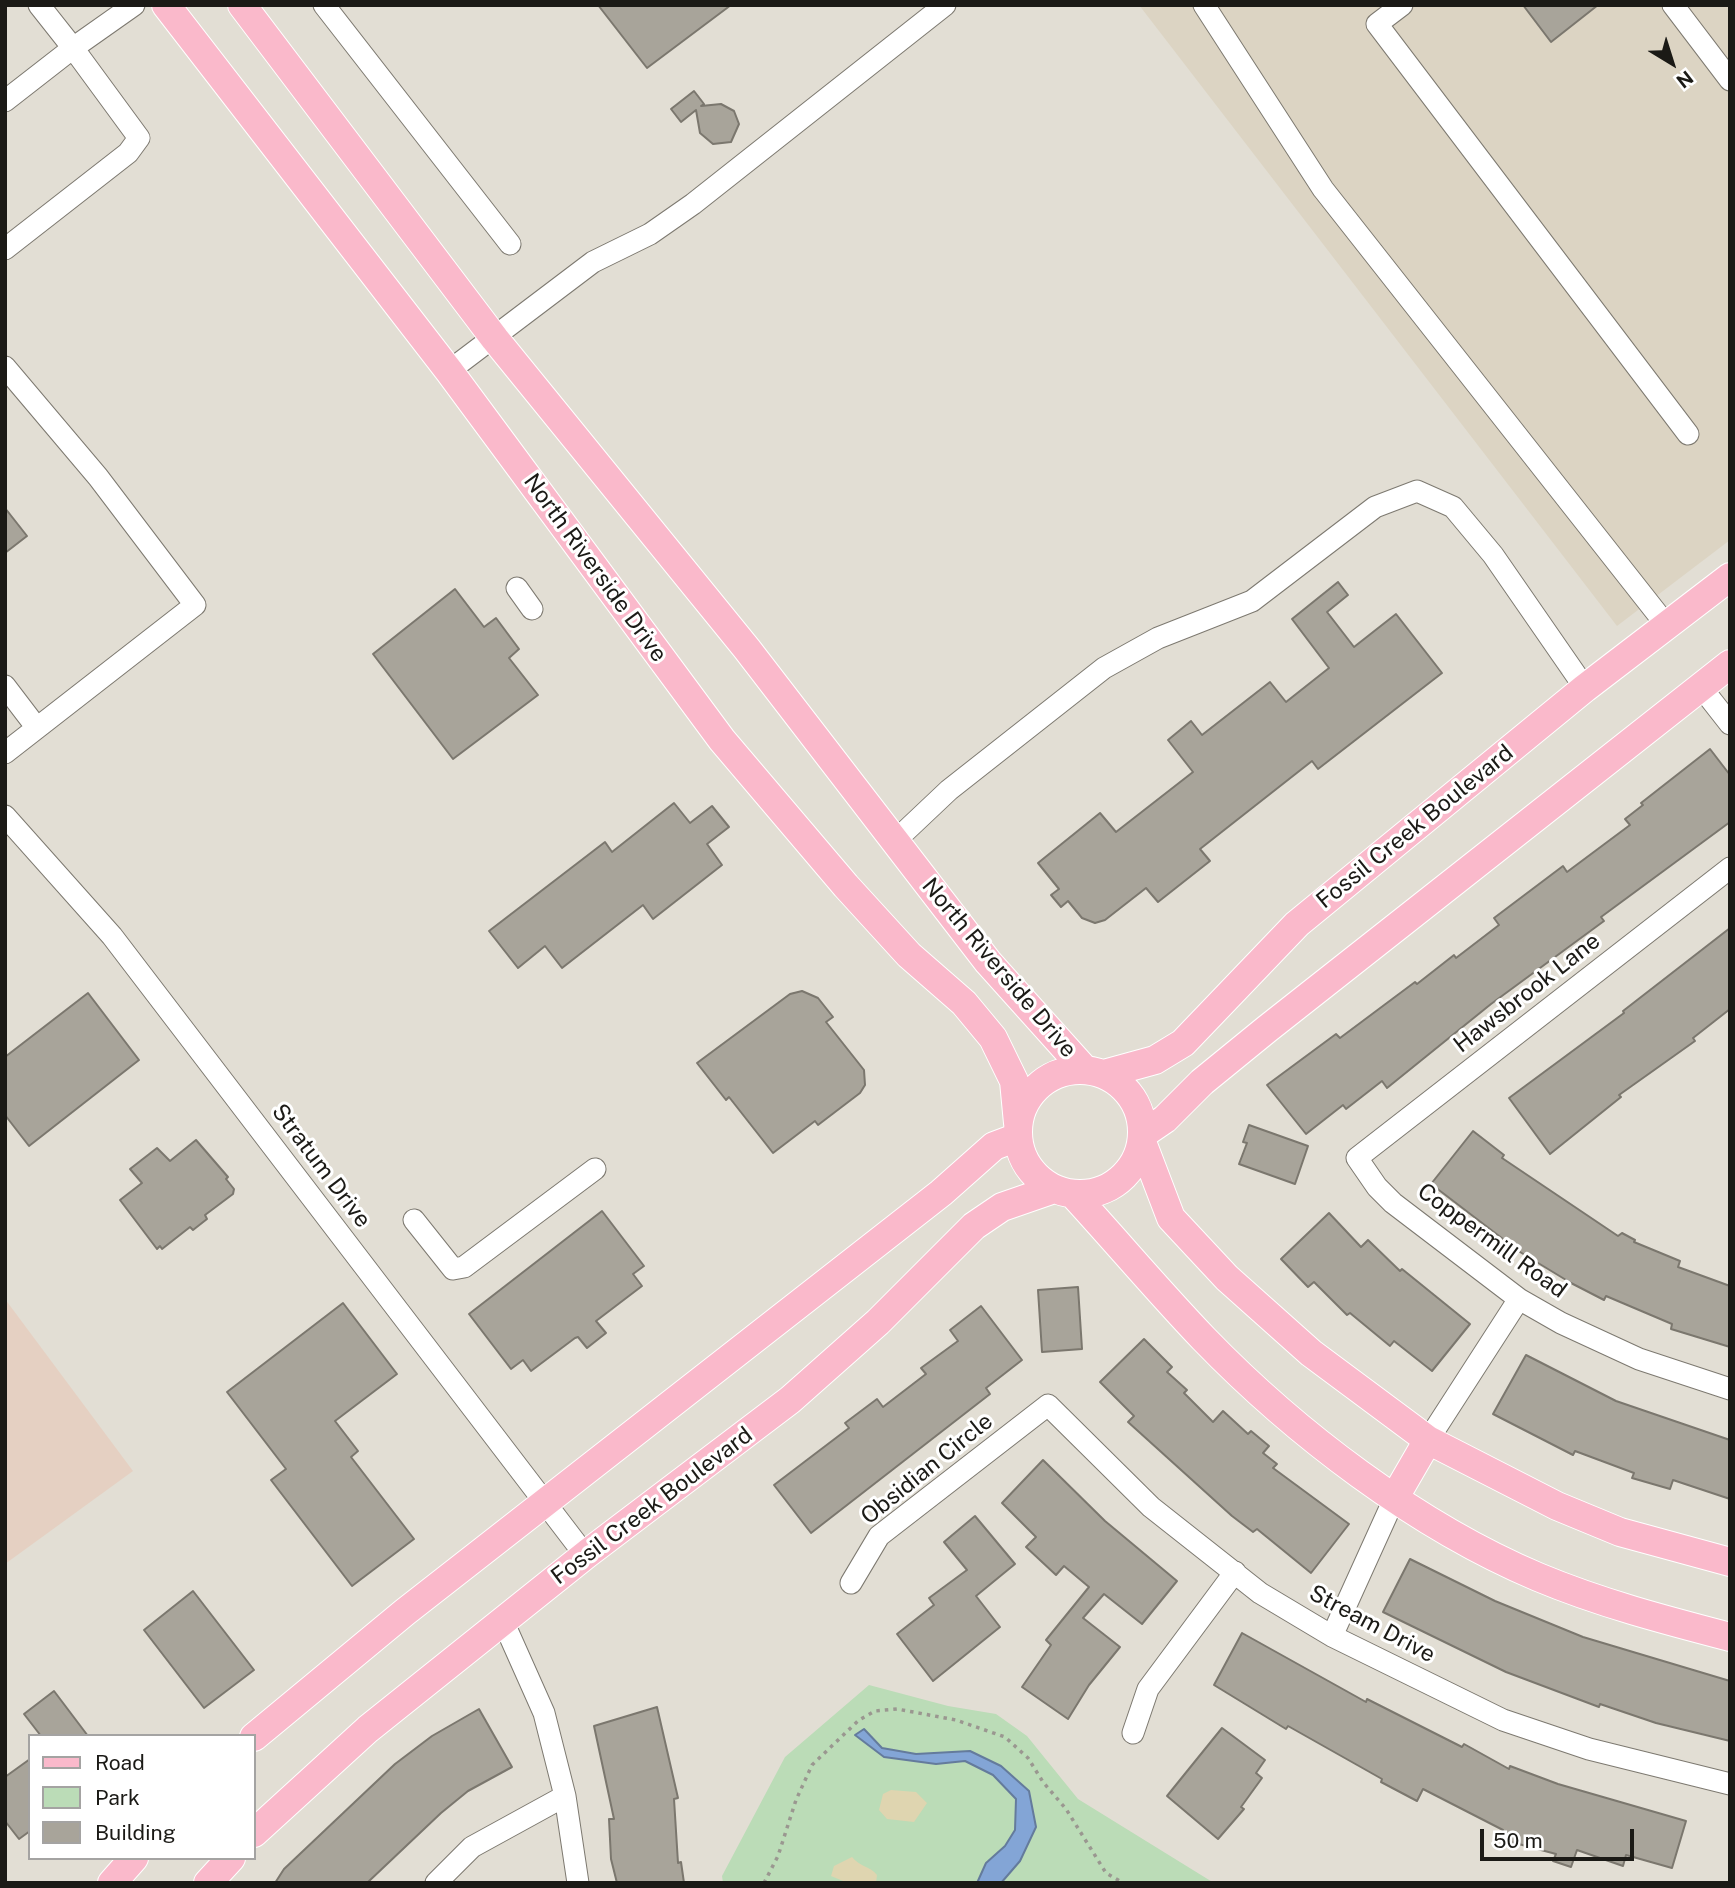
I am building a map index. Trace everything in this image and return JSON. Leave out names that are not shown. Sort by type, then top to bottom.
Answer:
[{"type":"main road","name":"North Riverside Drive","points":[[166,5],[449,371],[722,740],[846,886],[909,955],[964,1003],[993,1038],[1014,1081],[1018,1130]]},
{"type":"main road","name":"North Riverside Drive","points":[[242,5],[495,339],[747,649],[988,962],[1095,1072]]},
{"type":"main road","name":"Fossil Creek Boulevard","points":[[1095,1072],[1155,1060],[1183,1043],[1297,924],[1585,688],[1730,577]]},
{"type":"main road","points":[[1063,1191],[1092,1193],[1109,1187],[1125,1175],[1136,1160],[1142,1138],[1202,1082],[1730,664]]},
{"type":"main road","points":[[1730,1562],[1620,1532],[1557,1506],[1428,1440],[1311,1353],[1227,1278],[1171,1218],[1142,1138],[1136,1105],[1128,1092],[1095,1072],[1066,1071],[1049,1078],[1034,1089],[1024,1105],[1018,1130],[1029,1168],[1063,1191],[1205,1339],[1292,1421],[1395,1497],[1459,1536],[1537,1576],[1638,1613],[1730,1637]]},
{"type":"main road","points":[[256,1735],[405,1612],[941,1193],[994,1146],[1018,1130]]},
{"type":"main road","name":"Fossil Creek Boulevard","points":[[256,1831],[368,1729],[585,1555],[790,1400],[878,1322],[974,1226],[1002,1207],[1063,1191]]},
{"type":"main road","points":[[1395,1497],[1428,1440]]},
{"type":"main road","points":[[113,1883],[132,1860]]},
{"type":"main road","points":[[208,1883],[228,1860]]},
{"type":"street","points":[[5,249],[128,153],[139,138],[39,5]]},
{"type":"street","points":[[5,101],[134,5]]},
{"type":"street","points":[[324,5],[510,244]]},
{"type":"street","points":[[449,371],[495,339],[593,262],[650,234],[693,204],[945,5]]},
{"type":"street","points":[[1204,5],[1324,189],[1667,626]]},
{"type":"street","points":[[1402,5],[1377,24],[1688,434]]},
{"type":"street","points":[[1673,5],[1730,80]]},
{"type":"street","points":[[5,367],[97,477],[194,605],[5,753]]},
{"type":"street","points":[[895,841],[949,790],[1104,668],[1158,638],[1252,601],[1375,507],[1417,491],[1453,507],[1493,555],[1585,688]]},
{"type":"street","points":[[517,588],[532,609]]},
{"type":"street","points":[[5,686],[37,728]]},
{"type":"street","points":[[1701,687],[1730,724]]},
{"type":"street","name":"Stratum Drive","points":[[5,816],[113,936],[585,1555]]},
{"type":"street","name":"Hawsbrook Lane","points":[[1357,1158],[1730,868]]},
{"type":"street","name":"Coppermill Road","points":[[1357,1158],[1377,1187],[1394,1203],[1519,1299],[1639,1359],[1730,1389]]},
{"type":"street","points":[[414,1220],[453,1269],[464,1268],[595,1169]]},
{"type":"street","points":[[1428,1440],[1519,1299]]},
{"type":"street","name":"Stream Drive","points":[[1048,1405],[1151,1507],[1260,1593],[1332,1636],[1503,1720],[1589,1749],[1730,1784]]},
{"type":"street","name":"Obsidian Circle","points":[[851,1583],[879,1536],[1048,1405]]},
{"type":"street","points":[[1332,1636],[1395,1497]]},
{"type":"street","points":[[1133,1733],[1148,1689],[1235,1572]]},
{"type":"street","points":[[503,1621],[544,1713],[565,1796],[578,1883]]},
{"type":"street","points":[[436,1883],[472,1847],[565,1796]]},
{"type":"path","points":[[764,1883],[778,1856],[796,1800],[812,1765],[858,1721],[875,1712],[897,1709],[956,1720],[1004,1737],[1028,1758],[1043,1782],[1066,1809],[1106,1873],[1123,1883]]},
{"type":"shaded area","points":[[1139,5],[1730,5],[1730,540],[1617,626]]},
{"type":"shaded area","points":[[5,1299],[133,1471],[5,1564]]},
{"type":"green space","points":[[869,1685],[948,1706],[996,1714],[1027,1736],[1078,1799],[1214,1883],[723,1883],[722,1876],[785,1757]]},
{"type":"sand","points":[[891,1790],[916,1792],[927,1803],[914,1822],[887,1819],[879,1810],[883,1794]]},
{"type":"sand","points":[[852,1857],[877,1875],[876,1883],[848,1883],[831,1876],[834,1866]]},
{"type":"water","points":[[864,1729],[882,1748],[916,1754],[970,1751],[1001,1766],[1029,1791],[1036,1827],[1020,1861],[1001,1883],[977,1883],[986,1863],[1005,1846],[1015,1830],[1016,1799],[993,1775],[965,1761],[936,1764],[884,1757],[855,1735]]},
{"type":"building","points":[[598,5],[731,5],[647,68]]},
{"type":"building","points":[[1523,5],[1598,5],[1551,42]]},
{"type":"building","points":[[694,91],[704,104],[701,106],[721,104],[734,111],[739,124],[731,142],[713,144],[700,133],[696,110],[681,122],[671,109]]},
{"type":"building","points":[[5,508],[27,536],[5,553]]},
{"type":"building","points":[[1338,582],[1348,595],[1327,612],[1354,647],[1396,614],[1442,673],[1318,769],[1312,761],[1200,849],[1210,861],[1158,902],[1146,888],[1105,920],[1095,923],[1082,918],[1068,901],[1061,907],[1051,895],[1059,889],[1038,863],[1100,813],[1116,832],[1193,772],[1168,740],[1191,721],[1202,735],[1270,682],[1286,702],[1329,668],[1292,619]]},
{"type":"building","points":[[455,589],[484,627],[496,618],[519,649],[509,658],[538,695],[453,759],[373,654]]},
{"type":"building","points":[[1710,749],[1730,775],[1730,822],[1601,917],[1604,921],[1491,1004],[1387,1088],[1382,1081],[1346,1109],[1343,1105],[1306,1134],[1267,1085],[1336,1034],[1340,1038],[1454,955],[1456,958],[1499,925],[1494,918],[1563,866],[1567,872],[1630,825],[1625,819],[1643,805],[1641,803]]},
{"type":"building","points":[[674,803],[690,823],[712,806],[729,827],[707,844],[722,865],[653,919],[643,905],[562,968],[545,946],[518,968],[489,931],[605,842],[612,852]]},
{"type":"building","points":[[1730,928],[1730,1009],[1693,1038],[1695,1041],[1619,1095],[1621,1097],[1550,1154],[1509,1098],[1624,1013],[1623,1011]]},
{"type":"building","points":[[802,991],[818,998],[833,1017],[826,1022],[864,1070],[865,1085],[860,1093],[818,1125],[815,1121],[773,1153],[729,1097],[726,1100],[697,1063],[790,994]]},
{"type":"building","points":[[88,993],[139,1060],[29,1146],[5,1115],[5,1057]]},
{"type":"building","points":[[1249,1125],[1308,1146],[1295,1184],[1239,1164],[1247,1143],[1243,1142]]},
{"type":"building","points":[[1473,1131],[1504,1155],[1502,1158],[1618,1236],[1622,1233],[1635,1240],[1634,1242],[1680,1261],[1678,1267],[1730,1286],[1730,1347],[1671,1329],[1672,1324],[1606,1296],[1604,1300],[1571,1283],[1520,1252],[1431,1184]]},
{"type":"building","points":[[196,1140],[228,1177],[226,1179],[234,1189],[233,1194],[205,1215],[207,1219],[193,1230],[190,1227],[162,1249],[160,1246],[157,1249],[120,1200],[142,1183],[130,1169],[157,1148],[170,1161]]},
{"type":"building","points":[[602,1211],[644,1266],[633,1274],[642,1286],[596,1321],[606,1333],[587,1348],[578,1337],[531,1371],[523,1360],[511,1369],[469,1314]]},
{"type":"building","points":[[1329,1213],[1361,1247],[1368,1240],[1400,1271],[1402,1269],[1470,1324],[1432,1371],[1394,1341],[1390,1346],[1350,1313],[1347,1315],[1314,1282],[1308,1287],[1281,1259]]},
{"type":"building","points":[[1078,1287],[1082,1349],[1042,1352],[1038,1290]]},
{"type":"building","points":[[343,1303],[397,1374],[335,1421],[358,1451],[351,1457],[414,1539],[352,1586],[271,1480],[286,1469],[227,1392]]},
{"type":"building","points":[[981,1306],[1022,1360],[986,1388],[990,1394],[811,1533],[774,1485],[849,1428],[845,1423],[877,1399],[883,1407],[926,1374],[921,1368],[958,1341],[950,1330]]},
{"type":"building","points":[[1144,1339],[1172,1367],[1167,1372],[1187,1390],[1184,1393],[1213,1422],[1223,1411],[1248,1434],[1251,1431],[1269,1446],[1263,1453],[1277,1464],[1273,1468],[1349,1524],[1311,1573],[1257,1529],[1253,1532],[1232,1516],[1128,1422],[1134,1416],[1100,1382]]},
{"type":"building","points":[[1526,1355],[1616,1401],[1730,1440],[1730,1499],[1673,1480],[1670,1489],[1632,1478],[1634,1473],[1575,1451],[1573,1455],[1493,1414]]},
{"type":"building","points":[[1043,1460],[1105,1521],[1177,1581],[1142,1624],[1104,1594],[1083,1618],[1120,1647],[1089,1685],[1068,1719],[1022,1687],[1051,1645],[1046,1640],[1089,1587],[1064,1566],[1056,1575],[1026,1547],[1036,1537],[1002,1503]]},
{"type":"building","points":[[975,1516],[1015,1564],[976,1596],[1000,1627],[933,1681],[897,1634],[934,1605],[929,1598],[967,1570],[944,1542]]},
{"type":"building","points":[[1410,1559],[1495,1601],[1583,1637],[1730,1681],[1730,1741],[1656,1723],[1600,1704],[1599,1707],[1506,1672],[1383,1612]]},
{"type":"building","points":[[193,1591],[254,1670],[204,1708],[144,1630]]},
{"type":"building","points":[[1242,1633],[1366,1702],[1367,1699],[1462,1747],[1464,1744],[1509,1769],[1510,1766],[1558,1784],[1686,1821],[1672,1868],[1626,1855],[1623,1866],[1577,1850],[1571,1867],[1553,1861],[1556,1854],[1500,1839],[1503,1830],[1423,1789],[1417,1801],[1381,1782],[1382,1779],[1288,1726],[1286,1729],[1214,1685]]},
{"type":"building","points":[[54,1691],[86,1734],[39,1734],[24,1714]]},
{"type":"building","points":[[657,1707],[678,1798],[674,1799],[678,1863],[681,1862],[684,1883],[617,1883],[611,1859],[609,1819],[614,1819],[594,1726]]},
{"type":"building","points":[[479,1709],[512,1767],[468,1791],[367,1883],[275,1883],[284,1869],[395,1764],[432,1736]]},
{"type":"building","points":[[1222,1728],[1265,1760],[1256,1773],[1262,1778],[1241,1807],[1244,1809],[1218,1839],[1167,1796]]},
{"type":"building","points":[[28,1760],[28,1832],[19,1839],[5,1821],[5,1777]]}]
